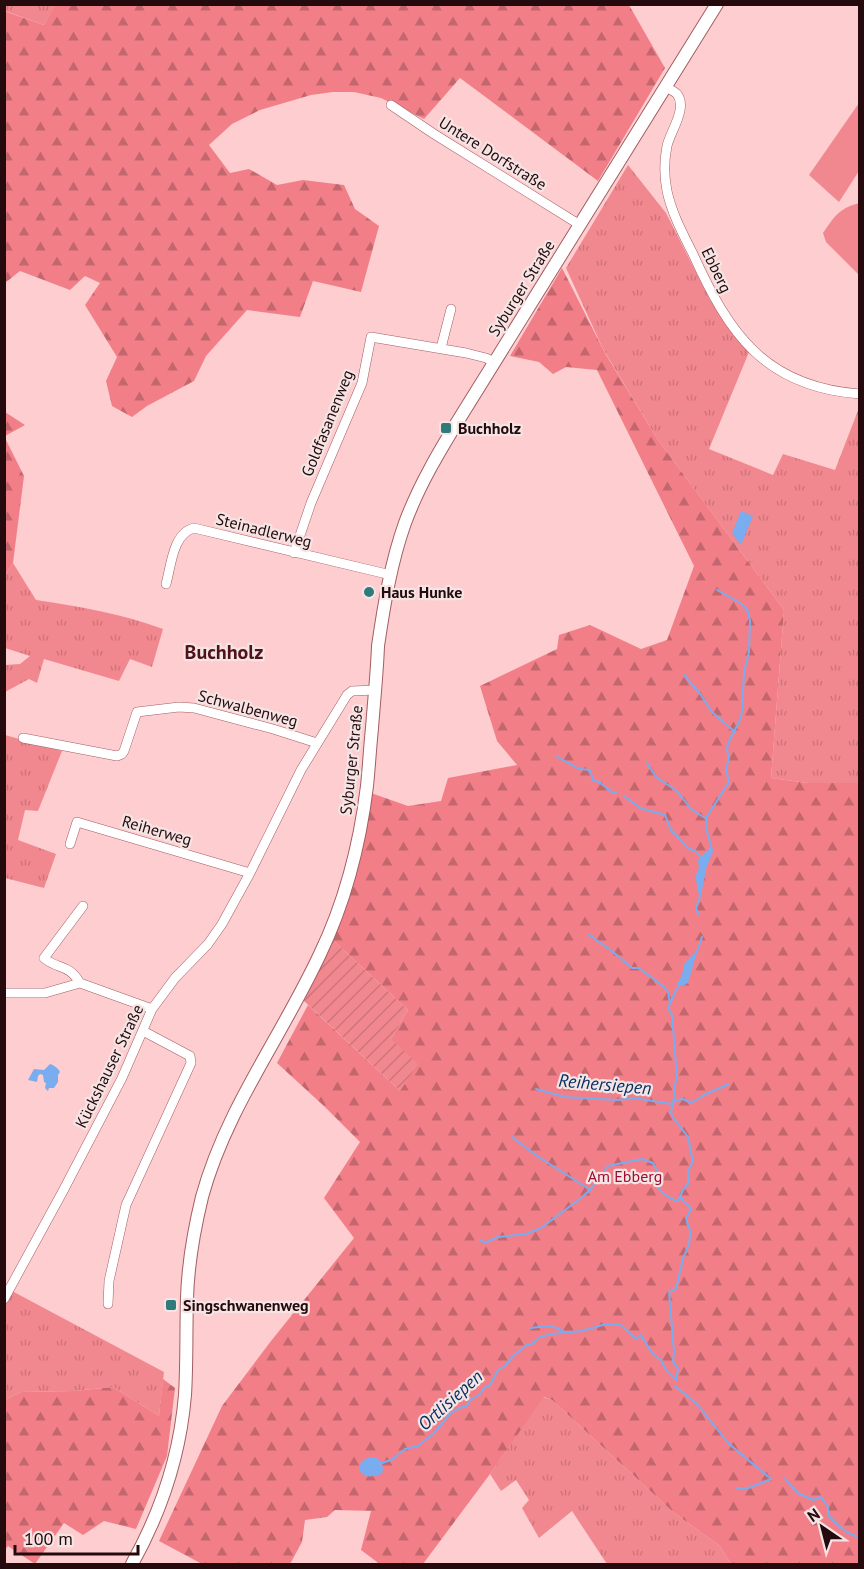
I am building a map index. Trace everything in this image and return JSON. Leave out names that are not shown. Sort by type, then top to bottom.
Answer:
[{"type":"street","name":"Syburger Straße","points":[[132,1564],[160,1508],[180,1436],[185,1386],[189,1270],[203,1195],[222,1140],[237,1107],[304,988],[321,952],[340,905],[351,867],[363,815],[368,779],[378,646],[391,575],[403,530],[417,495],[439,452],[717,4]]},
{"type":"street","name":"Ebberg","points":[[666,87],[677,94],[680,108],[665,155],[664,173],[667,191],[673,212],[716,302],[741,338],[767,364],[797,379],[828,390],[860,394]]},
{"type":"street","name":"Untere Dorfstraße","points":[[392,105],[580,225]]},
{"type":"street","points":[[441,348],[451,309]]},
{"type":"street","name":"Goldfasanenweg","points":[[294,553],[311,503],[362,383],[371,337],[441,348],[486,358],[494,362]]},
{"type":"street","name":"Steinadlerweg","points":[[166,584],[180,537],[194,528],[391,575]]},
{"type":"street","name":"Kückshauser Straße","points":[[4,1299],[122,1078],[152,1009],[175,978],[215,935],[250,873],[296,780],[347,695],[352,691],[375,690]]},
{"type":"street","name":"Schwalbenweg","points":[[23,738],[117,756],[124,751],[137,712],[179,707],[207,710],[317,743]]},
{"type":"street","name":"Reiherweg","points":[[70,844],[77,822],[250,873]]},
{"type":"street","points":[[80,983],[66,968],[48,962],[44,958],[82,906]]},
{"type":"street","points":[[4,993],[45,993],[80,983],[152,1009]]},
{"type":"street","points":[[108,1304],[109,1281],[126,1205],[191,1063],[190,1056],[143,1031]]},
{"type":"green space","points":[[56,4],[629,5],[665,68],[598,181],[460,78],[424,119],[381,98],[354,92],[333,92],[311,95],[260,110],[232,124],[209,145],[230,173],[249,169],[277,185],[303,180],[344,185],[355,209],[379,226],[361,292],[313,281],[300,317],[247,310],[206,356],[194,381],[147,406],[132,417],[112,406],[106,381],[117,357],[85,305],[100,283],[85,276],[70,290],[20,271],[5,283],[4,11],[44,25]]},
{"type":"green space","points":[[4,5],[56,5],[44,25],[5,11]]},
{"type":"green space","points":[[859,103],[859,171],[839,202],[809,175]]},
{"type":"green space","points":[[628,165],[666,213],[710,300],[749,352],[709,449],[773,475],[783,454],[835,470],[859,408],[859,783],[808,783],[771,778],[784,610],[658,440],[603,349],[566,268]]},
{"type":"green space","points":[[860,203],[859,275],[826,242],[823,233],[838,214]]},
{"type":"green space","name":"Am Ebberg","points":[[562,268],[605,353],[658,440],[784,610],[771,778],[808,783],[859,783],[859,1564],[731,1564],[720,1546],[673,1512],[552,1400],[544,1397],[423,1564],[378,1564],[361,1550],[371,1511],[335,1510],[327,1517],[305,1520],[302,1542],[290,1564],[202,1564],[159,1541],[222,1406],[354,1238],[324,1198],[360,1142],[277,1063],[308,1005],[400,1091],[391,1039],[408,1010],[333,940],[350,889],[371,793],[408,806],[441,801],[448,778],[517,765],[497,741],[480,686],[557,649],[559,635],[590,625],[641,649],[667,640],[694,566],[597,370],[566,367],[553,374],[539,362],[510,356]]},
{"type":"green space","points":[[5,412],[25,425],[5,436]]},
{"type":"green space","points":[[5,438],[24,476],[13,563],[5,575]]},
{"type":"green space","points":[[13,563],[36,600],[116,615],[163,629],[152,667],[130,659],[119,681],[44,659],[37,683],[29,679],[5,692],[5,665],[20,664],[30,656],[5,648],[5,575]]},
{"type":"green space","points":[[5,735],[62,751],[38,811],[25,810],[18,840],[56,854],[44,888],[5,878]]},
{"type":"green space","points":[[333,940],[408,1010],[391,1039],[418,1064],[400,1091],[304,1001]]},
{"type":"green space","points":[[12,1291],[164,1372],[159,1416],[113,1387],[73,1391],[21,1392],[5,1400],[5,1305]]},
{"type":"green space","points":[[163,1379],[175,1388],[167,1456],[136,1529],[104,1521],[83,1535],[64,1523],[35,1564],[8,1546],[5,1550],[5,1400],[21,1392],[73,1391],[113,1387],[159,1416]]},
{"type":"green space","points":[[543,1397],[552,1400],[673,1512],[720,1546],[731,1564],[607,1564],[572,1511],[539,1538],[522,1508],[529,1500],[516,1480],[501,1491],[490,1474]]},
{"type":"water","points":[[741,511],[753,516],[741,545],[732,533]]},
{"type":"water","points":[[712,846],[713,851],[700,896],[695,877],[699,868],[698,861]]},
{"type":"water","points":[[694,953],[696,955],[688,983],[676,986],[682,975],[684,964]]},
{"type":"water","points":[[50,1064],[60,1072],[54,1088],[49,1088],[48,1091],[45,1088],[46,1083],[43,1075],[40,1074],[37,1082],[28,1080],[34,1069],[44,1070]]},
{"type":"water","points":[[369,1457],[381,1461],[382,1474],[363,1475],[359,1469],[361,1462]]},
{"type":"waterway","points":[[711,846],[706,818],[729,782],[726,769],[729,758],[727,750],[742,712],[750,621],[748,611],[742,604],[717,590]]},
{"type":"waterway","points":[[684,675],[712,712],[735,732]]},
{"type":"waterway","points":[[556,756],[579,769],[590,770],[593,780],[613,793],[617,792]]},
{"type":"waterway","points":[[647,763],[656,777],[677,791],[691,809],[705,818]]},
{"type":"waterway","points":[[624,796],[640,808],[665,815],[671,830],[688,848],[701,857]]},
{"type":"waterway","points":[[699,915],[696,909],[700,896]]},
{"type":"waterway","points":[[588,934],[632,968],[638,968],[664,987],[668,992],[670,1003]]},
{"type":"waterway","points":[[696,954],[702,937]]},
{"type":"waterway","points":[[676,1380],[678,1368],[673,1362],[669,1292],[676,1289],[682,1259],[689,1242],[690,1231],[687,1219],[691,1208],[682,1198],[679,1199],[688,1184],[688,1172],[692,1163],[688,1137],[672,1116],[671,1111],[677,1077],[672,1015],[668,1008],[679,986]]},
{"type":"waterway","points":[[673,1101],[683,1099],[691,1103],[729,1084]]},
{"type":"waterway","name":"Reihersiepen","points":[[536,1089],[565,1097],[618,1100],[634,1098],[672,1104]]},
{"type":"waterway","points":[[512,1137],[589,1189]]},
{"type":"waterway","points":[[480,1240],[487,1242],[498,1237],[526,1234],[541,1228],[590,1190],[608,1166],[642,1159],[653,1163],[657,1171],[657,1184],[660,1190],[676,1201],[679,1200]]},
{"type":"waterway","name":"Ortlisiepen","points":[[382,1463],[393,1459],[405,1449],[418,1446],[434,1433],[450,1414],[467,1406],[470,1400],[490,1385],[498,1370],[505,1366],[514,1355],[540,1337],[582,1331],[606,1324],[621,1325],[636,1339],[641,1335],[652,1353],[661,1360],[666,1370],[676,1380]]},
{"type":"waterway","points":[[531,1328],[544,1326],[564,1332]]},
{"type":"waterway","points":[[675,1386],[697,1404],[729,1444],[771,1479],[746,1489],[737,1488]]},
{"type":"waterway","points":[[785,1479],[798,1493],[813,1500],[821,1497],[828,1507],[828,1515],[846,1531],[860,1537]]},
{"type":"place","name":"Buchholz","points":[[446,428]]},
{"type":"place","name":"Haus Hunke","points":[[369,592]]},
{"type":"place","name":"Singschwanenweg","points":[[171,1305]]},
{"type":"district","name":"Buchholz","points":[[224,652]]}]
